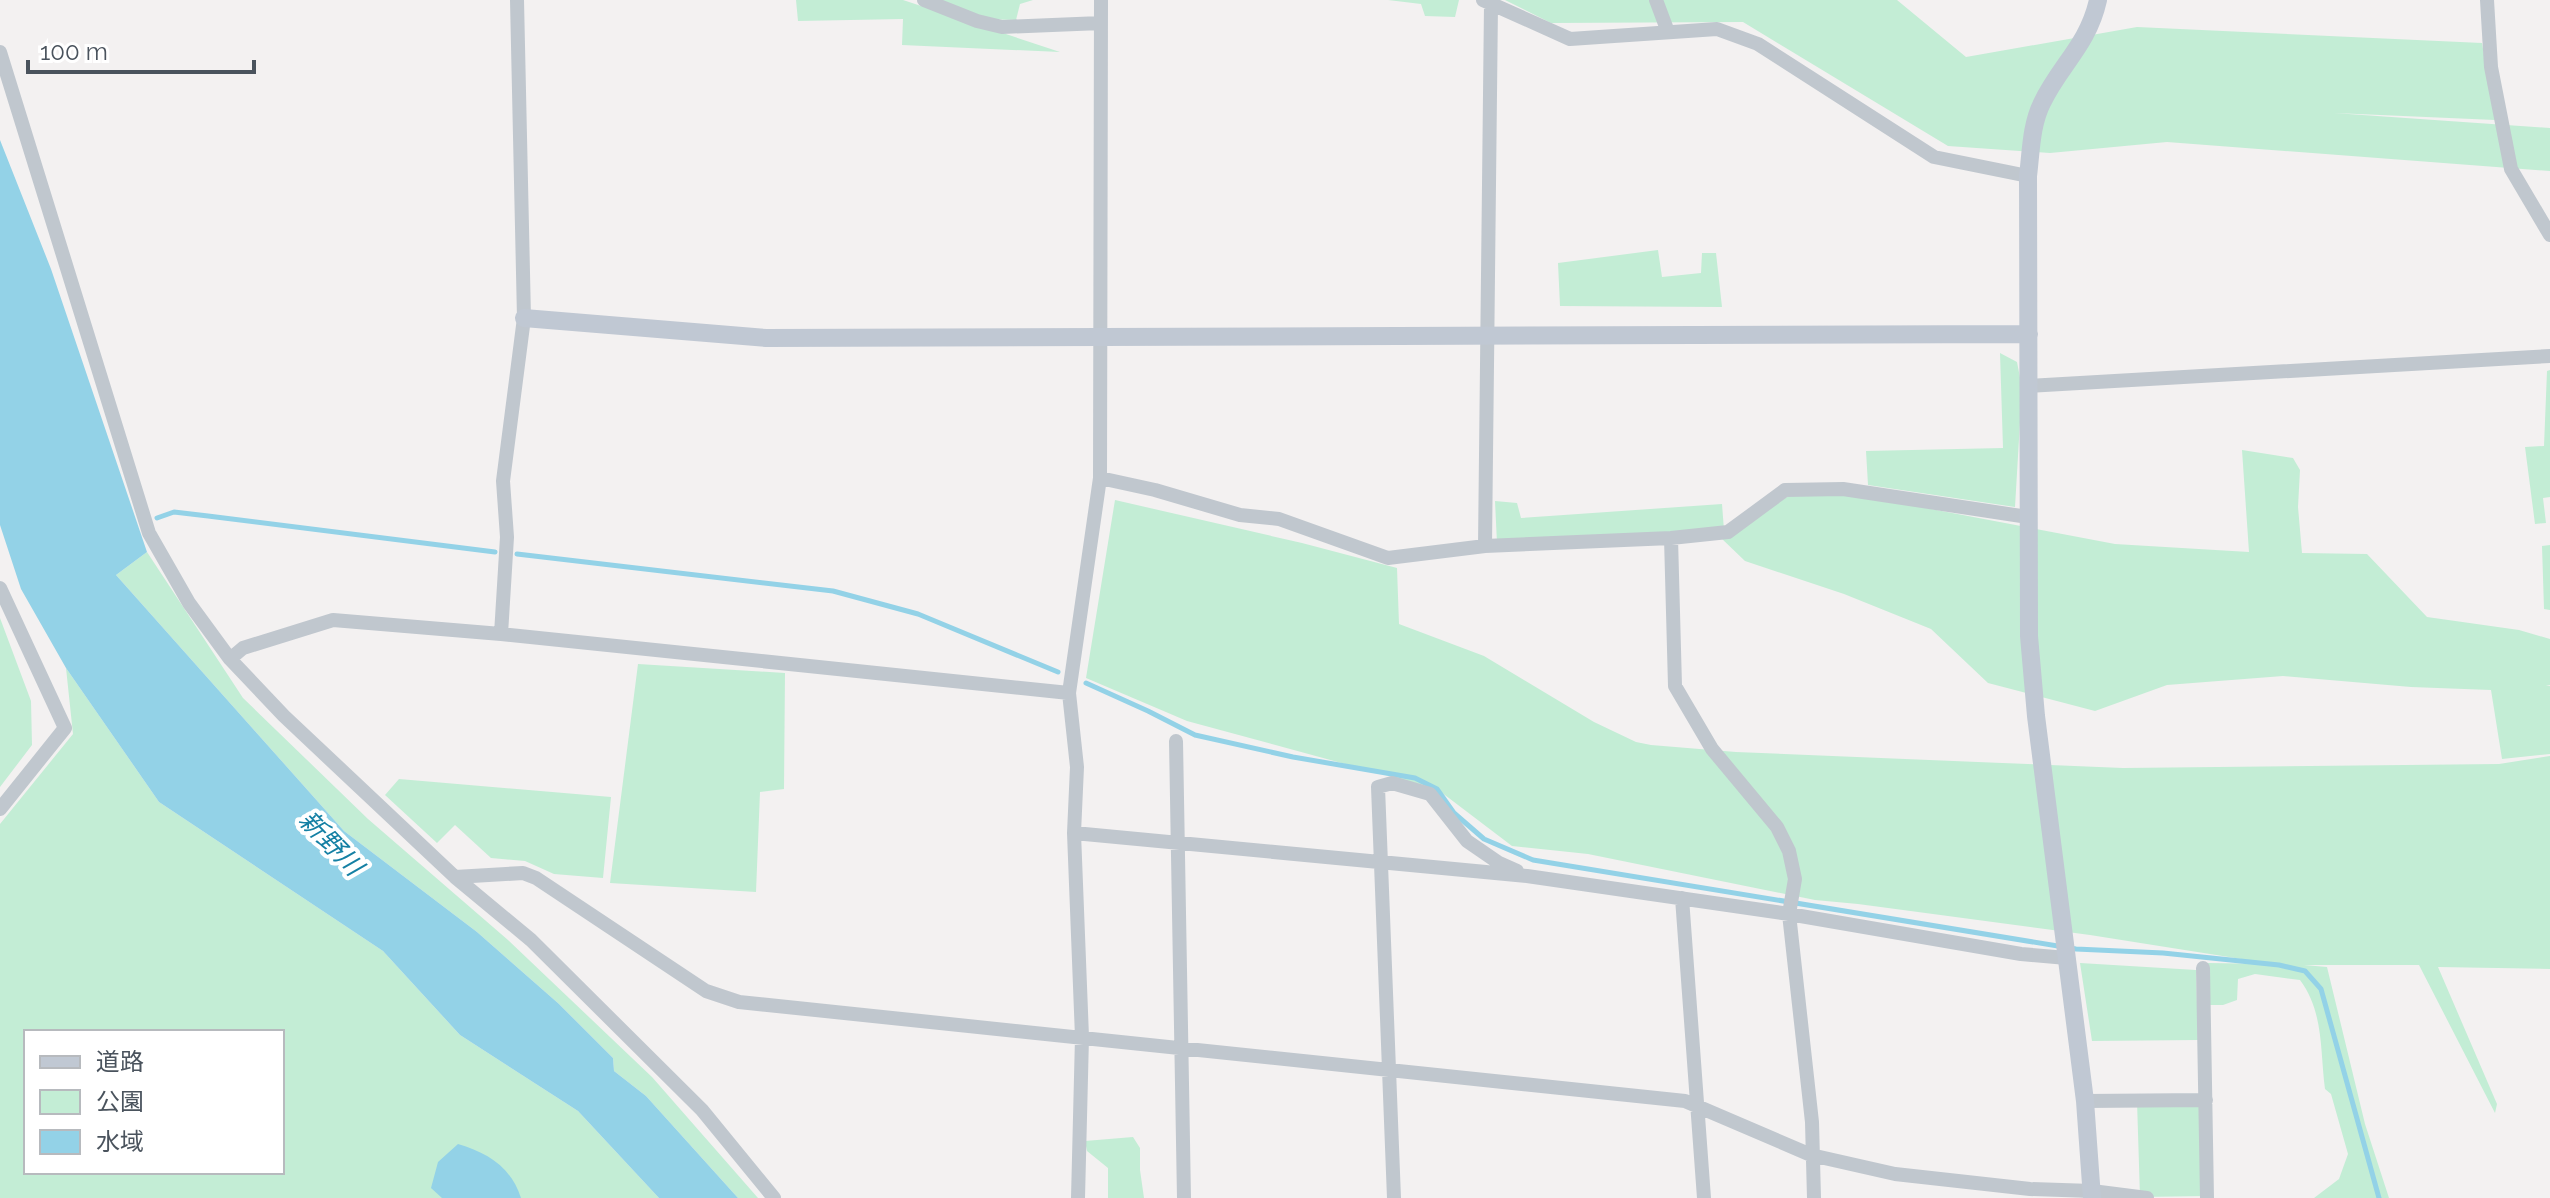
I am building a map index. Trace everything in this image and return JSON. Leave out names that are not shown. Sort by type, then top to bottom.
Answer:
[{"type":"street","points":[[501,634],[507,537],[503,481],[524,318],[517,0]]},
{"type":"street","points":[[924,0],[977,21],[1002,27],[1101,23]]},
{"type":"street","points":[[1078,1198],[1082,1037],[1074,833],[1077,767],[1069,693],[1100,478],[1101,0]]},
{"type":"street","points":[[1656,0],[1668,32]]},
{"type":"street","points":[[2092,1195],[2085,1101],[2036,716],[2029,636],[2028,176],[2032,134],[2042,103],[2083,42],[2098,0]]},
{"type":"street","points":[[2487,0],[2491,67],[2511,169],[2550,235]]},
{"type":"street","points":[[1485,546],[1487,2],[1570,39],[1717,29],[1740,36],[1758,44],[1934,157],[2028,176]]},
{"type":"street","points":[[0,52],[149,533],[189,603],[230,659],[284,716],[455,877],[531,940],[702,1110],[774,1198]]},
{"type":"street","points":[[524,318],[766,338],[2029,334]]},
{"type":"street","points":[[2029,386],[2550,356]]},
{"type":"street","points":[[1100,478],[1155,490],[1240,515],[1279,519],[1388,558],[1485,546],[1671,538],[1728,532],[1785,490],[1843,489],[2028,517]]},
{"type":"street","points":[[1671,538],[1675,686],[1712,749],[1777,827],[1789,851],[1795,879],[1789,914],[1812,1122],[1814,1198]]},
{"type":"street","points":[[0,588],[65,728],[0,809]]},
{"type":"street","points":[[230,659],[243,648],[333,620],[501,634],[1069,693]]},
{"type":"street","points":[[1176,741],[1184,1198]]},
{"type":"street","points":[[1394,1198],[1378,787],[1392,783],[1430,794],[1467,841],[1499,863],[1527,876]]},
{"type":"street","points":[[1074,833],[1527,876],[1789,914],[2021,954],[2067,957]]},
{"type":"street","points":[[455,877],[523,873],[536,878],[706,991],[739,1002],[1685,1101],[1811,1155],[1895,1174],[2147,1198]]},
{"type":"street","points":[[1682,898],[1704,1198]]},
{"type":"street","points":[[2203,968],[2207,1198]]},
{"type":"street","points":[[2085,1101],[2206,1100]]},
{"type":"green space","points":[[796,0],[903,0],[1060,52],[902,45],[903,19],[798,21]]},
{"type":"green space","points":[[931,0],[1033,0],[1020,4],[1016,20],[981,19]]},
{"type":"green space","points":[[1388,0],[1459,0],[1455,17],[1425,16],[1421,4]]},
{"type":"green space","points":[[1505,0],[1897,0],[1966,57],[2137,27],[2482,43],[2495,120],[2334,113],[2550,128],[2550,171],[2167,142],[2050,153],[1948,146],[1743,22],[1551,23]]},
{"type":"green space","points":[[1658,250],[1662,277],[1701,273],[1702,253],[1716,253],[1722,307],[1560,306],[1558,263]]},
{"type":"green space","points":[[2000,353],[2017,362],[2022,388],[2015,507],[1868,485],[1866,451],[2003,448]]},
{"type":"green space","points":[[2550,370],[2550,497],[2543,498],[2546,523],[2535,524],[2525,447],[2544,446],[2547,371]]},
{"type":"green space","points":[[2242,450],[2293,458],[2300,470],[2298,507],[2302,553],[2367,554],[2427,617],[2519,630],[2550,639],[2550,685],[2546,685],[2550,686],[2550,754],[2502,759],[2491,690],[2283,676],[2167,685],[2095,711],[1988,683],[1931,629],[1844,594],[1745,561],[1720,537],[1799,490],[1889,501],[2115,544],[2249,552]]},
{"type":"green space","points":[[1115,500],[1397,568],[1399,624],[1484,656],[1594,722],[1636,742],[1651,745],[1736,752],[2123,768],[2499,764],[2550,756],[2550,969],[2438,967],[2497,1104],[2495,1113],[2419,965],[2304,965],[2327,967],[2365,1124],[2389,1198],[2314,1198],[2339,1179],[2348,1154],[2331,1094],[2325,1089],[2320,1032],[2308,992],[2300,980],[2255,974],[2238,979],[2237,1000],[2223,1005],[2209,1005],[2208,963],[2273,964],[2090,935],[1815,900],[1588,854],[1512,846],[1437,789],[1187,721],[1086,678]]},
{"type":"green space","points":[[1495,501],[1517,503],[1521,518],[1722,504],[1724,530],[1497,543]]},
{"type":"green space","points":[[2550,545],[2550,610],[2544,609],[2542,546]]},
{"type":"green space","points":[[147,552],[243,698],[368,819],[508,940],[652,1077],[758,1198],[738,1198],[646,1096],[614,1071],[613,1058],[559,1004],[477,932],[344,831],[116,575]]},
{"type":"green space","points":[[0,618],[31,701],[32,745],[0,787]]},
{"type":"green space","points":[[638,664],[785,673],[784,789],[760,792],[756,892],[610,883]]},
{"type":"green space","points":[[66,668],[159,802],[383,951],[460,1035],[578,1111],[659,1198],[0,1198],[0,824],[73,734]]},
{"type":"green space","points":[[399,779],[611,797],[603,878],[554,874],[525,861],[491,858],[455,825],[437,843],[385,795]]},
{"type":"green space","points":[[2080,963],[2196,970],[2198,1040],[2092,1041]]},
{"type":"green space","points":[[2137,1101],[2206,1105],[2207,1196],[2140,1197]]},
{"type":"green space","points":[[1133,1137],[1140,1148],[1144,1198],[1108,1198],[1108,1168],[1087,1151],[1085,1141]]},
{"type":"water","name":"新野川","points":[[0,140],[51,269],[147,552],[116,575],[344,831],[477,932],[559,1004],[613,1058],[614,1071],[646,1096],[738,1198],[659,1198],[578,1111],[460,1035],[383,951],[159,802],[66,668],[21,589],[0,525]]},
{"type":"water","points":[[458,1144],[497,1163],[511,1178],[521,1198],[442,1198],[431,1188],[438,1162]]},
{"type":"waterway","points":[[157,518],[174,512],[495,552]]},
{"type":"waterway","points":[[517,554],[833,591],[918,614],[1058,672]]},
{"type":"waterway","points":[[1086,683],[1195,735],[1293,757],[1415,778],[1437,789],[1454,813],[1484,839],[1533,860],[2076,949],[2163,953],[2279,965],[2305,971],[2321,989],[2379,1198]]}]
